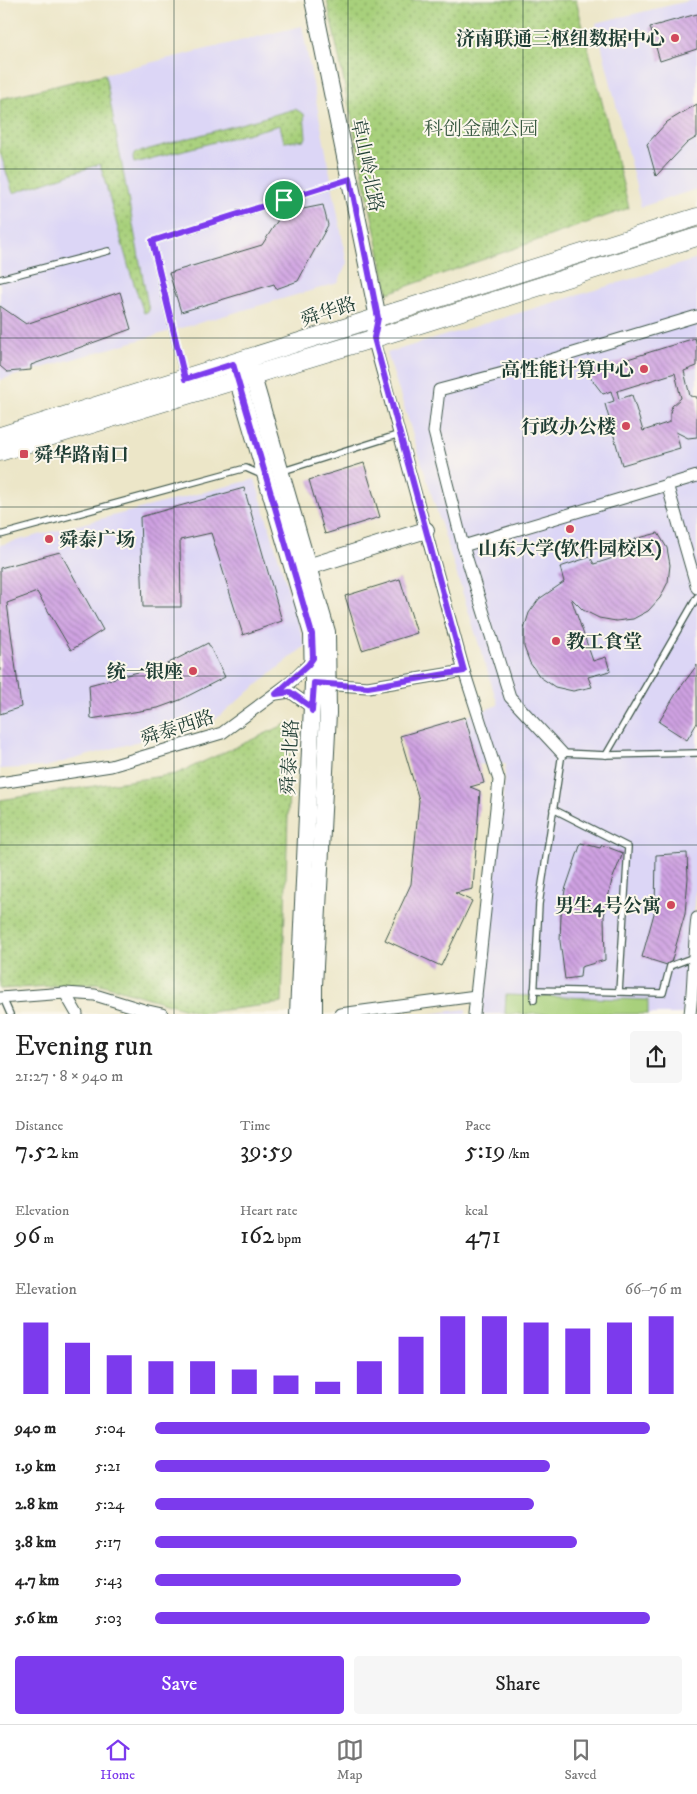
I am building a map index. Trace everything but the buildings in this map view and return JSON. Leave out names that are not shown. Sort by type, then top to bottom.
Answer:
[{"type":"main road","name":"草山岭北路","points":[[313,0],[378,318],[374,338]]},
{"type":"main road","name":"舜华路","points":[[0,452],[243,370],[378,318],[697,216]]},
{"type":"main road","name":"舜华路","points":[[0,436],[185,379],[243,370],[374,338],[697,237]]},
{"type":"main road","name":"舜泰北路","points":[[243,370],[301,569],[312,634],[313,658],[321,683],[312,711],[298,1014]]},
{"type":"main road","points":[[314,1014],[328,713],[321,683],[327,632],[301,569],[426,530]]},
{"type":"street","points":[[562,753],[510,697],[462,546],[434,432],[440,390],[536,364],[697,316]]},
{"type":"street","points":[[374,338],[464,671],[499,780],[474,1014]]},
{"type":"street","points":[[462,546],[697,476]]},
{"type":"street","points":[[667,484],[697,588]]},
{"type":"street","name":"舜泰西路","points":[[0,783],[112,766],[222,733],[276,694],[308,665],[327,632]]},
{"type":"street","points":[[321,683],[368,687],[464,671]]},
{"type":"street","points":[[276,694],[290,692],[311,707],[312,711]]},
{"type":"street","points":[[690,1014],[694,968],[693,948],[697,918]]},
{"type":"street","points":[[65,993],[77,1014]]},
{"type":"street","points":[[2,998],[65,993],[95,995],[162,1014]]},
{"type":"street","points":[[340,1014],[476,996]]},
{"type":"lane","points":[[185,379],[152,241],[350,179]]},
{"type":"lane","points":[[0,279],[108,251]]},
{"type":"lane","points":[[0,534],[246,468],[273,474],[400,434]]},
{"type":"lane","points":[[606,755],[697,597]]},
{"type":"lane","points":[[534,1000],[539,904],[562,753],[606,755],[697,753]]},
{"type":"lane","points":[[554,809],[628,847],[618,992]]},
{"type":"lane","points":[[534,990],[663,993],[670,966],[694,957]]},
{"type":"lane","points":[[2,998],[10,1014]]},
{"type":"shaded area","points":[[697,0],[697,189],[641,207],[596,23]]},
{"type":"shaded area","points":[[302,26],[347,263],[338,283],[0,380],[0,99]]},
{"type":"shaded area","name":"山东大学(软件园校区)","points":[[697,259],[697,888],[683,1014],[482,1014],[506,763],[475,765],[465,717],[498,705],[387,353]]},
{"type":"shaded area","name":"舜泰广场","points":[[255,479],[305,646],[213,721],[45,767],[0,769],[0,545]]},
{"type":"shaded area","points":[[466,1009],[466,1014],[429,1014]]},
{"type":"green space","name":"科创金融公园","points":[[327,0],[576,0],[629,208],[388,293]]},
{"type":"green space","points":[[105,74],[149,311],[144,313],[130,272],[100,164],[13,193],[0,152],[0,99]]},
{"type":"green space","points":[[295,109],[304,114],[305,140],[284,142],[280,125],[134,163],[133,157],[135,153]]},
{"type":"green space","points":[[291,722],[282,1003],[200,1013],[97,983],[0,989],[0,800],[176,774]]},
{"type":"green space","points":[[506,995],[648,1000],[648,1014],[505,1014]]},
{"type":"place","name":"济南联通三枢纽数据中心","points":[[675,38]]},
{"type":"place","name":"高性能计算中心","points":[[644,369]]},
{"type":"place","name":"行政办公楼","points":[[626,426]]},
{"type":"place","name":"舜华路南口","points":[[24,454]]},
{"type":"place","name":"山东大学(软件园校区)","points":[[570,529]]},
{"type":"place","name":"舜泰广场","points":[[49,539]]},
{"type":"place","name":"教工食堂","points":[[556,641]]},
{"type":"place","name":"统一银座","points":[[193,671]]},
{"type":"place","name":"男生4号公寓","points":[[671,905]]},
{"type":"route","points":[[350,179],[378,318],[374,338],[464,671],[368,687],[314,683],[312,711],[311,707],[290,692],[276,694],[292,681],[313,658],[312,634],[233,364],[185,379],[152,241],[284,200],[350,179]]}]
